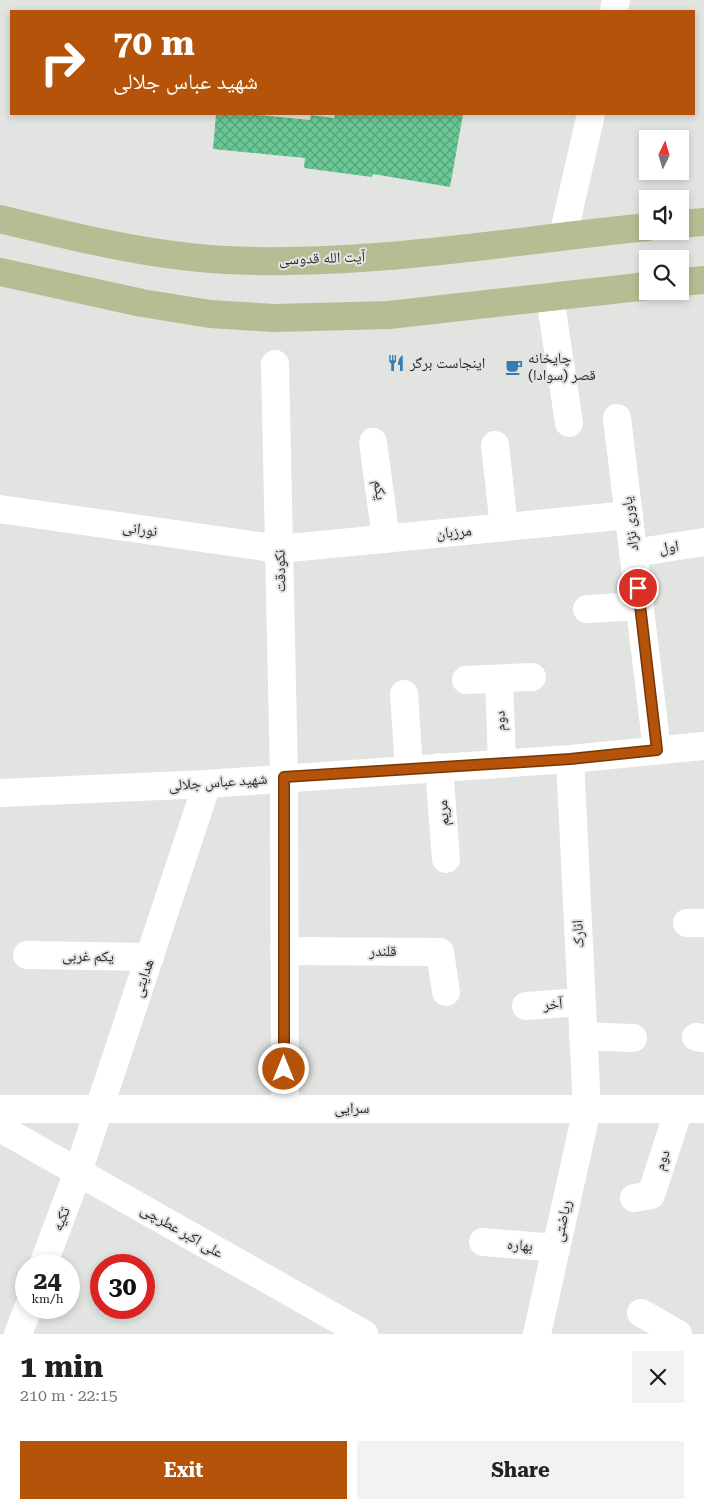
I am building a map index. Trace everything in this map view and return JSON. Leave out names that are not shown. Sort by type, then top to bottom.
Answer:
[{"type":"main road","name":"آیت الله قدوسی","points":[[0,219],[143,251],[226,260],[376,256],[639,229]]},
{"type":"main road","points":[[689,223],[704,222]]},
{"type":"main road","points":[[0,272],[142,303],[210,314],[274,318],[389,315],[639,287]]},
{"type":"main road","points":[[689,281],[704,280]]},
{"type":"street","points":[[563,236],[591,115]]},
{"type":"street","points":[[550,296],[569,424]]},
{"type":"street","name":"نکودقت","points":[[275,364],[284,777],[284,1108]]},
{"type":"street","name":"یاوری نژاد","points":[[617,418],[657,750]]},
{"type":"street","name":"یکم","points":[[373,442],[386,538]]},
{"type":"street","points":[[495,445],[504,527]]},
{"type":"street","name":"نورانی","points":[[0,509],[279,549]]},
{"type":"street","name":"مرزبان","points":[[279,549],[629,516]]},
{"type":"street","name":"اول","points":[[633,553],[704,542]]},
{"type":"street","points":[[587,609],[640,606]]},
{"type":"street","points":[[466,680],[532,677]]},
{"type":"street","name":"دوم","points":[[499,679],[502,763]]},
{"type":"street","points":[[404,694],[409,769]]},
{"type":"street","name":"شهید عباس جلالی","points":[[0,793],[207,784],[284,777],[570,759],[704,746]]},
{"type":"street","name":"انارک","points":[[570,759],[587,1109]]},
{"type":"street","name":"مریم","points":[[440,767],[446,859]]},
{"type":"street","name":"هدایتی","points":[[78,1172],[207,784]]},
{"type":"street","name":"قلندر","points":[[284,951],[440,952],[446,992]]},
{"type":"street","name":"یکم غربی","points":[[27,955],[150,957]]},
{"type":"street","name":"آخر","points":[[526,1006],[581,1002]]},
{"type":"street","points":[[583,1036],[633,1038]]},
{"type":"street","name":"سرایی","points":[[0,1108],[692,1109]]},
{"type":"street","name":"ریاضتی","points":[[537,1334],[587,1109]]},
{"type":"street","name":"دوم","points":[[634,1198],[651,1195],[692,1109]]},
{"type":"street","name":"علی اکبر عطرچی","points":[[0,1128],[364,1334]]},
{"type":"street","name":"تکیه","points":[[48,1254],[78,1172]]},
{"type":"street","name":"بهاره","points":[[483,1242],[556,1248]]},
{"type":"street","points":[[642,1313],[678,1334]]},
{"type":"street","points":[[18,1334],[24,1319]]},
{"type":"building","points":[[216,115],[258,115],[310,120],[311,115],[334,118],[335,115],[463,115],[450,187],[373,174],[372,177],[304,168],[305,158],[213,149]]},
{"type":"place","name":"اینجاست برگر","points":[[396,363]]},
{"type":"place","name":"چایخانه قصر (سوادا)","points":[[514,367]]},
{"type":"route","points":[[284,1069],[284,777],[570,759],[657,750],[638,588]]}]
